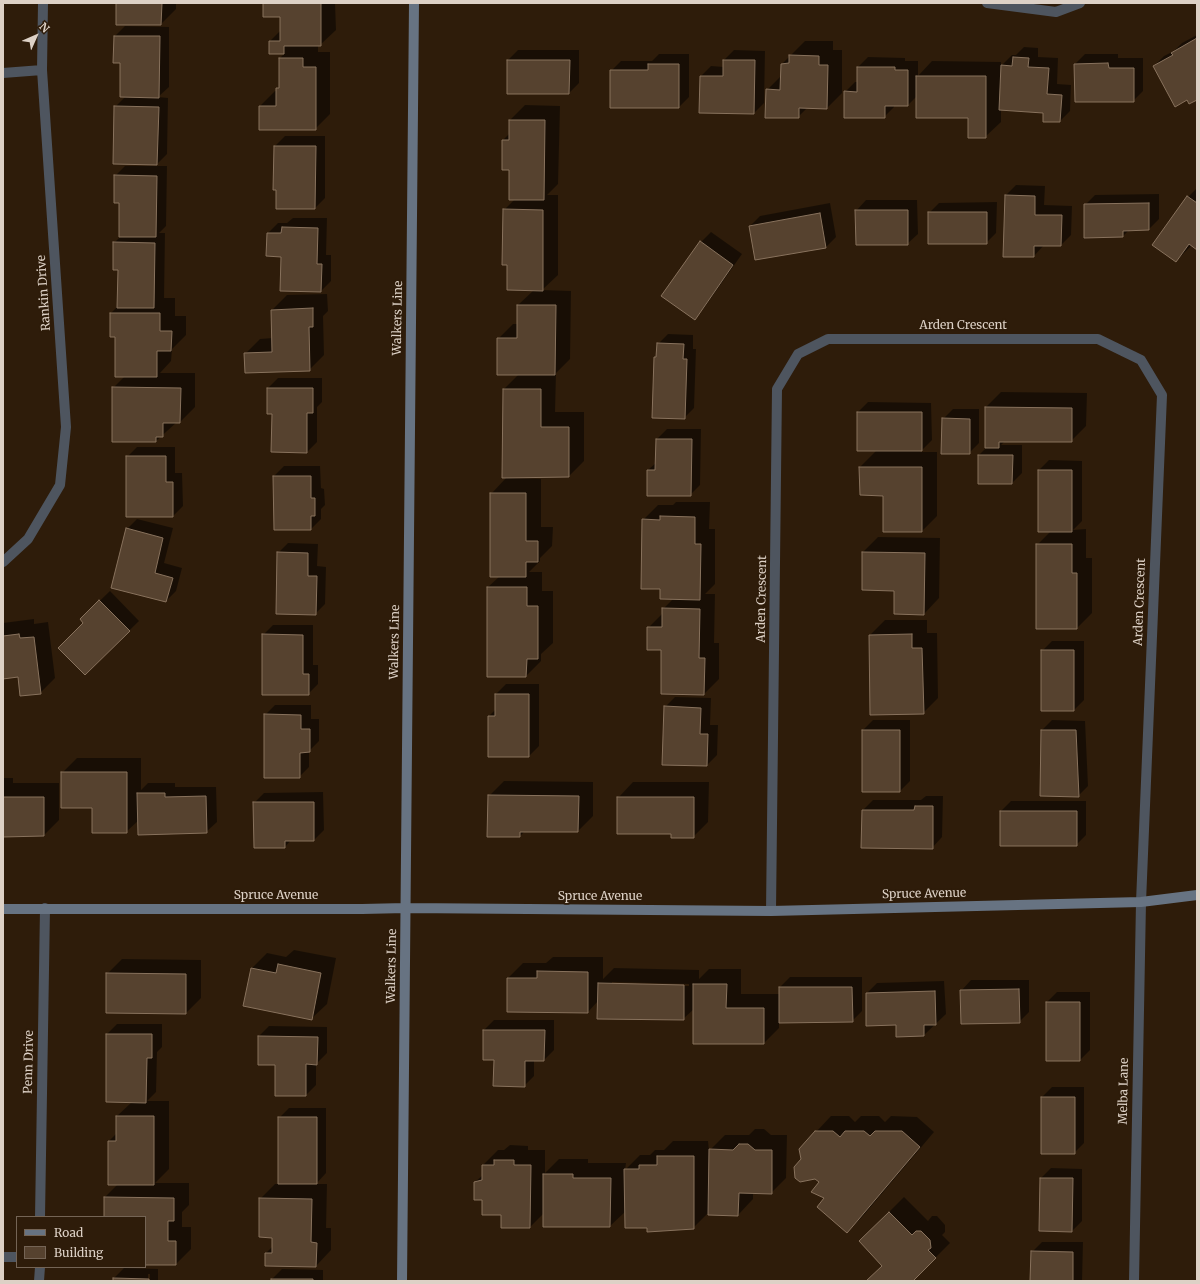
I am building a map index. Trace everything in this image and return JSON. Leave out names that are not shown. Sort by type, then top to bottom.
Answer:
[{"type":"main road","name":"Walkers Line","points":[[402,1281],[414,3]]},
{"type":"main road","name":"Spruce Avenue","points":[[3,909],[406,908],[771,911],[1141,902],[1197,895]]},
{"type":"street","name":"Rankin Drive","points":[[3,562],[28,539],[60,485],[66,427],[42,70],[43,3]]},
{"type":"street","points":[[987,3],[1056,12],[1080,3]]},
{"type":"street","points":[[3,73],[42,70]]},
{"type":"street","name":"Arden Crescent","points":[[771,911],[777,389],[798,354],[828,339],[1098,339],[1141,360],[1162,396],[1141,902]]},
{"type":"street","name":"Melba Lane","points":[[1134,1281],[1141,902]]},
{"type":"street","name":"Penn Drive","points":[[40,1216],[44,908]]},
{"type":"street","points":[[3,1257],[16,1257]]},
{"type":"street","points":[[40,1268],[40,1281]]},
{"type":"building","points":[[116,3],[162,3],[161,25],[116,25]]},
{"type":"building","points":[[263,3],[321,3],[321,46],[284,46],[284,54],[269,54],[269,41],[280,41],[280,17],[263,17]]},
{"type":"building","points":[[114,36],[160,36],[159,98],[120,97],[120,63],[113,63]]},
{"type":"building","points":[[1197,38],[1197,100],[1189,104],[1187,100],[1175,107],[1153,66],[1173,55],[1171,53]]},
{"type":"building","points":[[789,55],[819,56],[819,65],[828,65],[827,109],[799,108],[799,118],[765,118],[766,89],[780,90],[781,64],[789,63]]},
{"type":"building","points":[[1013,57],[1029,58],[1028,67],[1049,68],[1047,94],[1062,95],[1060,122],[1043,122],[1043,113],[999,110],[1001,65],[1012,66]]},
{"type":"building","points":[[279,58],[303,58],[303,67],[316,67],[316,130],[259,130],[259,106],[276,106],[276,88],[279,88]]},
{"type":"building","points":[[507,60],[570,60],[569,94],[507,94]]},
{"type":"building","points":[[723,60],[755,60],[754,114],[699,113],[700,76],[723,76]]},
{"type":"building","points":[[1108,63],[1109,68],[1134,68],[1134,102],[1075,102],[1074,64]]},
{"type":"building","points":[[648,64],[679,64],[679,108],[610,108],[610,70],[648,70]]},
{"type":"building","points":[[857,67],[895,67],[895,70],[908,70],[908,106],[885,106],[885,118],[844,118],[844,91],[857,92]]},
{"type":"building","points":[[916,76],[986,76],[986,138],[968,138],[968,118],[916,118]]},
{"type":"building","points":[[114,106],[159,107],[157,165],[113,164]]},
{"type":"building","points":[[509,120],[545,120],[544,200],[509,200],[509,170],[502,170],[502,140],[509,140]]},
{"type":"building","points":[[274,146],[316,146],[315,209],[276,209],[276,190],[273,190]]},
{"type":"building","points":[[114,175],[157,176],[156,237],[119,237],[119,203],[114,203]]},
{"type":"building","points":[[1005,195],[1035,196],[1035,215],[1062,215],[1061,246],[1034,246],[1034,257],[1003,257]]},
{"type":"building","points":[[1187,196],[1197,203],[1197,250],[1189,244],[1176,262],[1152,245]]},
{"type":"building","points":[[1149,203],[1149,230],[1123,231],[1123,237],[1084,238],[1084,204]]},
{"type":"building","points":[[503,209],[543,210],[543,291],[507,290],[507,265],[502,265]]},
{"type":"building","points":[[855,210],[908,210],[908,245],[856,245]]},
{"type":"building","points":[[928,212],[987,212],[987,244],[928,244]]},
{"type":"building","points":[[820,213],[826,248],[755,260],[749,226]]},
{"type":"building","points":[[282,227],[318,228],[317,264],[322,264],[321,292],[280,291],[281,257],[266,256],[267,233],[281,233]]},
{"type":"building","points":[[700,241],[733,265],[695,320],[661,296]]},
{"type":"building","points":[[113,242],[155,243],[154,308],[117,308],[118,270],[113,270]]},
{"type":"building","points":[[517,305],[556,305],[555,375],[497,375],[497,338],[517,338]]},
{"type":"building","points":[[313,308],[313,327],[309,327],[310,371],[245,373],[244,353],[272,352],[271,310]]},
{"type":"building","points":[[110,313],[160,313],[160,331],[172,331],[171,351],[157,351],[157,377],[115,377],[115,337],[110,337]]},
{"type":"building","points":[[657,343],[684,344],[683,359],[687,359],[685,419],[652,418],[654,357],[656,357]]},
{"type":"building","points":[[112,387],[181,388],[180,423],[163,423],[163,437],[156,437],[156,442],[112,442]]},
{"type":"building","points":[[267,388],[313,388],[313,413],[307,413],[307,453],[271,452],[272,414],[267,414]]},
{"type":"building","points":[[503,389],[541,389],[541,427],[569,427],[569,477],[502,478]]},
{"type":"building","points":[[985,407],[1072,408],[1072,442],[999,442],[999,448],[985,448]]},
{"type":"building","points":[[857,412],[922,412],[922,451],[857,451]]},
{"type":"building","points":[[942,418],[970,419],[970,454],[941,454]]},
{"type":"building","points":[[656,439],[692,439],[691,496],[647,496],[647,470],[655,470]]},
{"type":"building","points":[[978,455],[1013,455],[1012,484],[978,484]]},
{"type":"building","points":[[126,456],[166,456],[166,482],[173,482],[173,517],[126,517]]},
{"type":"building","points":[[859,467],[922,467],[922,532],[883,532],[883,496],[860,495]]},
{"type":"building","points":[[1038,470],[1072,470],[1072,532],[1038,532]]},
{"type":"building","points":[[273,476],[311,476],[311,498],[315,498],[315,516],[311,516],[311,530],[274,530]]},
{"type":"building","points":[[490,493],[526,493],[526,541],[538,541],[538,562],[526,562],[526,577],[490,577]]},
{"type":"building","points":[[660,516],[695,517],[695,544],[701,544],[700,600],[660,599],[660,589],[641,589],[642,519],[660,520]]},
{"type":"building","points":[[126,528],[163,538],[155,573],[173,578],[166,602],[111,588]]},
{"type":"building","points":[[1036,544],[1072,544],[1072,573],[1077,573],[1077,629],[1036,629]]},
{"type":"building","points":[[277,552],[308,553],[308,576],[317,576],[316,615],[276,614]]},
{"type":"building","points":[[862,552],[925,553],[924,615],[894,614],[894,591],[862,590]]},
{"type":"building","points":[[487,587],[527,587],[527,606],[538,606],[538,659],[527,659],[526,677],[487,677]]},
{"type":"building","points":[[99,600],[130,631],[85,675],[58,648],[83,623],[80,619]]},
{"type":"building","points":[[662,608],[700,609],[699,658],[705,658],[704,695],[661,694],[661,650],[647,650],[647,627],[662,627]]},
{"type":"building","points":[[19,634],[20,638],[34,637],[41,694],[20,696],[18,677],[3,679],[3,636]]},
{"type":"building","points":[[262,634],[303,635],[303,674],[309,674],[309,695],[262,695]]},
{"type":"building","points":[[912,634],[912,648],[922,648],[924,714],[870,715],[869,635]]},
{"type":"building","points":[[1041,650],[1074,650],[1074,711],[1041,711]]},
{"type":"building","points":[[495,694],[529,694],[529,757],[488,757],[488,716],[495,716]]},
{"type":"building","points":[[664,706],[701,708],[700,734],[708,734],[707,766],[662,765]]},
{"type":"building","points":[[264,714],[301,715],[301,729],[310,729],[310,752],[300,753],[300,778],[264,778]]},
{"type":"building","points":[[862,730],[900,730],[900,792],[862,792]]},
{"type":"building","points":[[1041,730],[1076,730],[1079,797],[1040,796]]},
{"type":"building","points":[[61,772],[127,772],[127,833],[92,833],[92,808],[61,808]]},
{"type":"building","points":[[137,793],[165,793],[165,797],[206,796],[207,833],[138,835]]},
{"type":"building","points":[[488,795],[579,796],[578,832],[520,832],[520,837],[487,837]]},
{"type":"building","points":[[3,797],[44,797],[44,836],[3,837]]},
{"type":"building","points":[[617,797],[694,797],[694,838],[671,838],[671,834],[617,834]]},
{"type":"building","points":[[253,802],[314,802],[314,841],[285,841],[285,848],[254,848]]},
{"type":"building","points":[[915,806],[933,806],[933,849],[861,848],[862,810],[914,810]]},
{"type":"building","points":[[1000,811],[1077,811],[1077,846],[1000,846]]},
{"type":"building","points":[[278,964],[321,973],[312,1020],[243,1006],[251,968],[276,973]]},
{"type":"building","points":[[537,971],[588,972],[588,1013],[507,1012],[507,978],[537,978]]},
{"type":"building","points":[[106,973],[186,974],[186,1014],[106,1013]]},
{"type":"building","points":[[598,983],[684,985],[684,1020],[597,1019]]},
{"type":"building","points":[[693,984],[727,984],[726,1008],[764,1008],[764,1044],[693,1044]]},
{"type":"building","points":[[779,987],[852,987],[853,1022],[779,1023]]},
{"type":"building","points":[[1019,989],[1020,1023],[961,1024],[960,990]]},
{"type":"building","points":[[935,991],[936,1025],[924,1025],[924,1036],[896,1037],[896,1025],[866,1026],[866,993]]},
{"type":"building","points":[[1046,1002],[1080,1002],[1080,1061],[1046,1061]]},
{"type":"building","points":[[483,1030],[545,1030],[544,1061],[525,1061],[525,1087],[493,1086],[494,1060],[483,1060]]},
{"type":"building","points":[[106,1034],[152,1034],[152,1058],[147,1058],[146,1103],[106,1102]]},
{"type":"building","points":[[258,1036],[318,1037],[317,1065],[306,1064],[306,1096],[275,1096],[275,1065],[258,1065]]},
{"type":"building","points":[[1041,1097],[1075,1097],[1075,1154],[1041,1154]]},
{"type":"building","points":[[116,1116],[154,1116],[154,1185],[108,1185],[108,1141],[116,1141]]},
{"type":"building","points":[[278,1117],[317,1117],[317,1184],[278,1184]]},
{"type":"building","points":[[815,1131],[833,1131],[840,1137],[845,1131],[864,1131],[870,1136],[875,1131],[902,1131],[920,1147],[847,1233],[817,1207],[824,1198],[811,1192],[819,1182],[815,1179],[800,1182],[795,1178],[794,1167],[801,1159],[799,1149]]},
{"type":"building","points":[[739,1144],[748,1144],[755,1150],[772,1150],[772,1194],[739,1193],[738,1216],[708,1215],[709,1149],[733,1150]]},
{"type":"building","points":[[657,1156],[694,1156],[694,1229],[647,1232],[647,1228],[625,1228],[624,1169],[639,1169],[639,1165],[657,1165]]},
{"type":"building","points":[[494,1160],[514,1160],[514,1165],[531,1165],[530,1228],[501,1228],[501,1215],[482,1215],[482,1200],[474,1200],[474,1182],[482,1180],[482,1165],[494,1165]]},
{"type":"building","points":[[543,1174],[573,1174],[573,1178],[611,1178],[610,1227],[543,1227]]},
{"type":"building","points":[[1040,1178],[1073,1178],[1072,1232],[1039,1231]]},
{"type":"building","points":[[104,1197],[174,1198],[174,1221],[168,1221],[168,1241],[176,1241],[176,1265],[146,1265],[146,1216],[104,1216]]},
{"type":"building","points":[[259,1198],[312,1199],[311,1242],[317,1243],[316,1267],[265,1266],[265,1253],[272,1253],[272,1238],[259,1237]]},
{"type":"building","points":[[889,1212],[912,1235],[916,1231],[921,1231],[930,1240],[931,1248],[928,1250],[936,1258],[913,1281],[866,1281],[882,1266],[859,1241]]},
{"type":"building","points":[[1031,1251],[1073,1252],[1073,1281],[1030,1281]]},
{"type":"building","points":[[113,1278],[149,1279],[149,1281],[113,1281]]},
{"type":"building","points":[[271,1279],[313,1279],[313,1281],[271,1281]]}]
